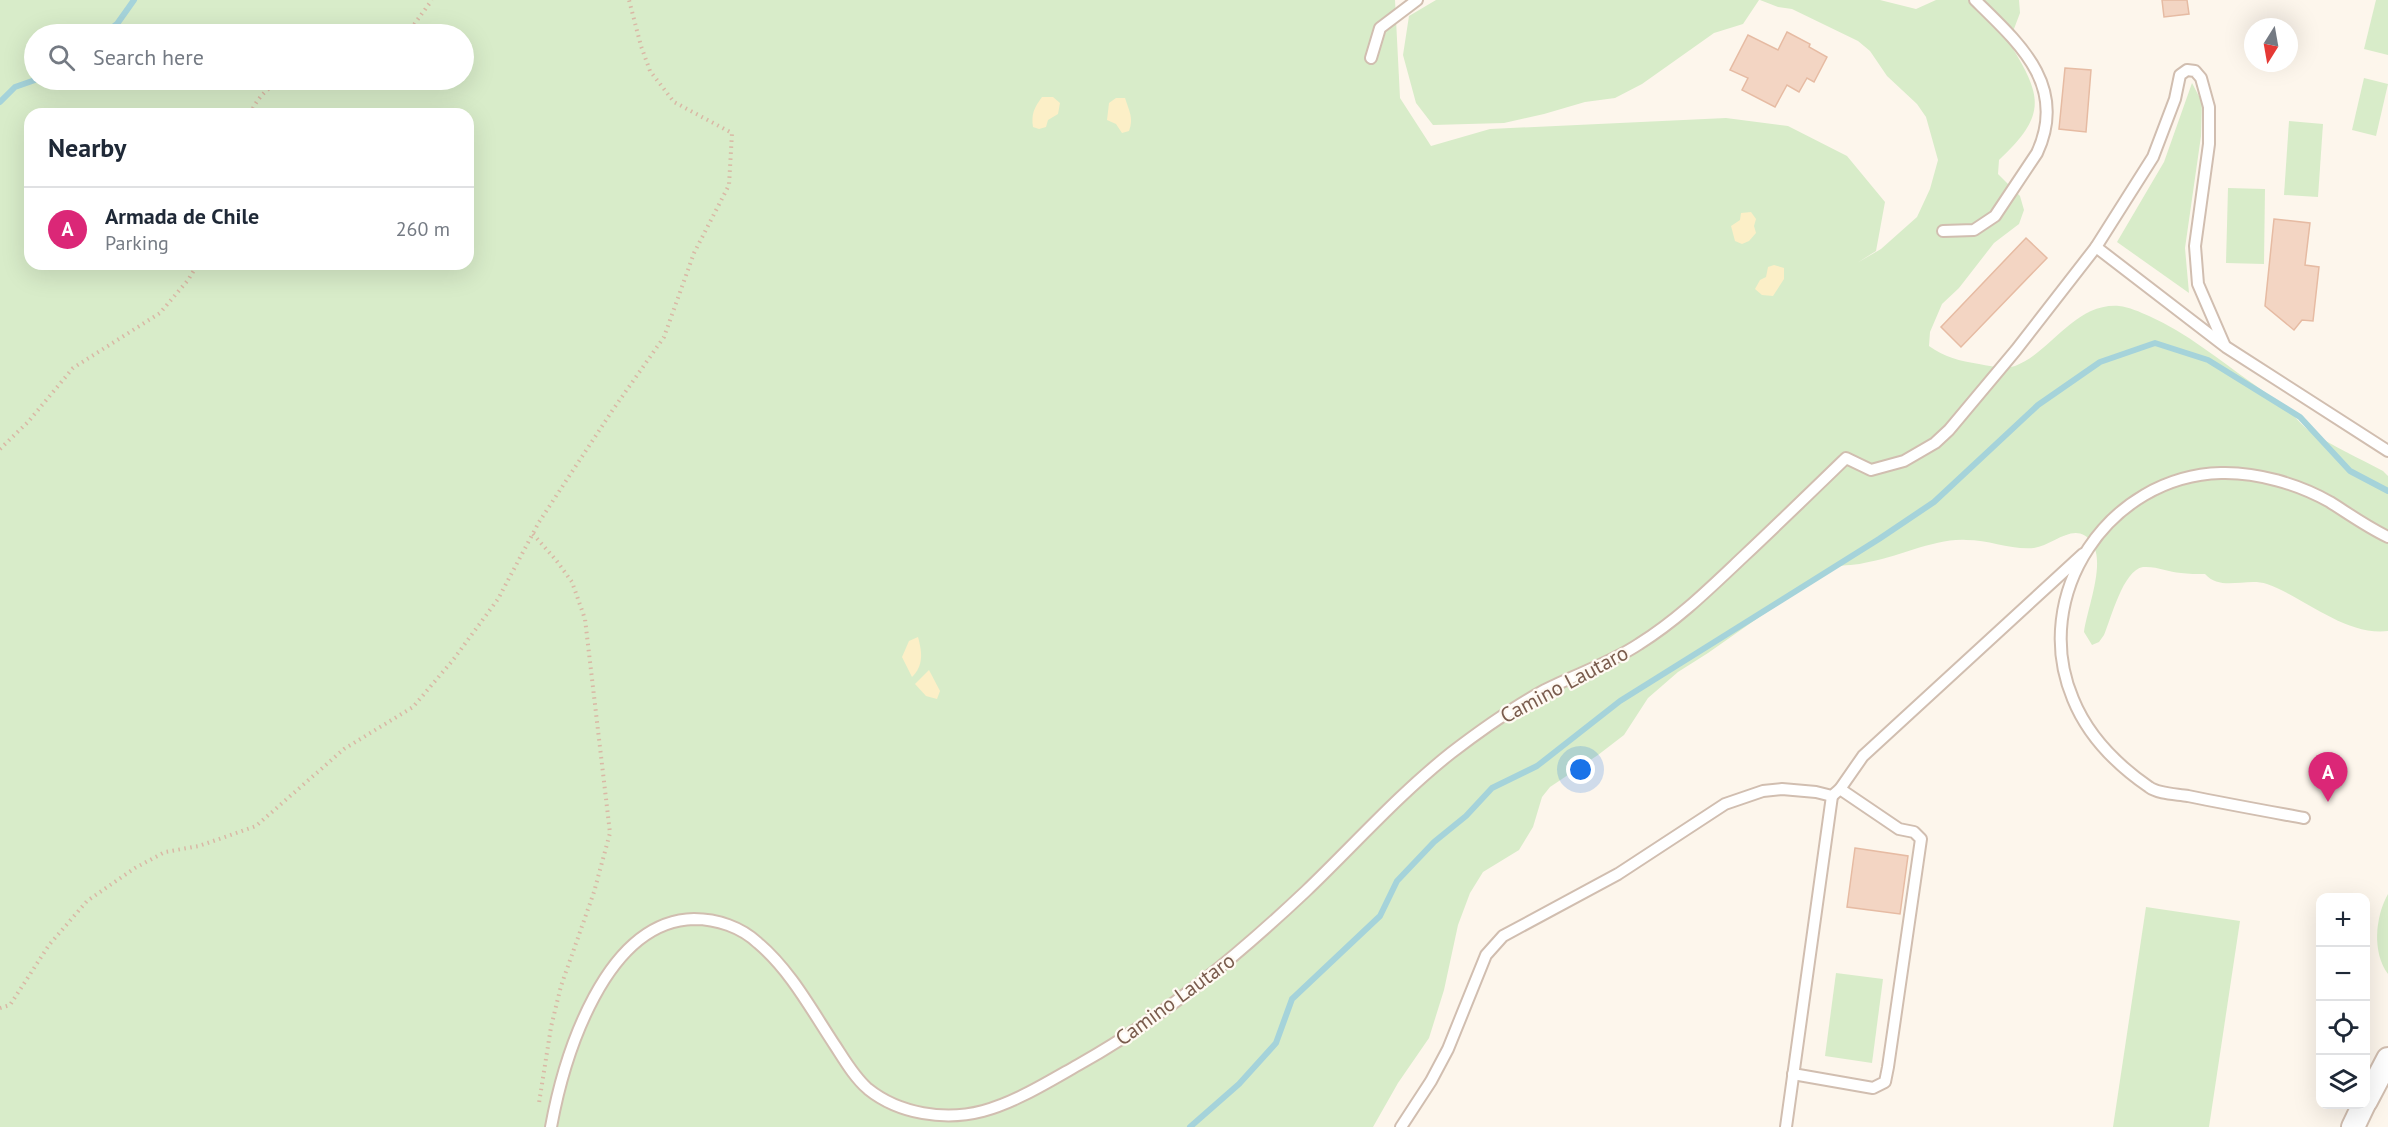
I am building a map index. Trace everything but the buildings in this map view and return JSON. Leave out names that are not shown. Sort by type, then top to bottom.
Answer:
[{"type":"street","points":[[2370,1093],[2388,1059]]},
{"type":"street","points":[[2353,1127],[2362,1109]]},
{"type":"lane","points":[[1371,58],[1380,28],[1417,0]]},
{"type":"lane","points":[[1942,231],[1974,230],[1995,216],[2037,153],[2048,118],[2045,88],[2020,44],[1975,0]]},
{"type":"lane","points":[[2226,347],[2198,284],[2195,246],[2210,144],[2210,106],[2201,78],[2195,71],[2187,70],[2180,75],[2175,99],[2153,157],[2096,247],[2226,347],[2388,451]]},
{"type":"lane","name":"Camino Lautaro","points":[[551,1125],[558,1093],[577,1036],[608,977],[627,950],[644,936],[663,926],[691,919],[712,921],[733,927],[757,942],[788,975],[864,1087],[898,1106],[936,1115],[968,1114],[999,1105],[1059,1076],[1147,1023],[1228,962],[1307,890],[1388,808],[1467,741],[1519,705],[1575,676],[1605,665],[1636,647],[1688,608],[1846,458],[1871,470],[1904,461],[1935,443],[1949,430],[2016,350],[2096,247]]},
{"type":"lane","points":[[1786,1127],[1836,792],[1863,756],[2083,554],[2109,521],[2142,496],[2180,480],[2221,473],[2263,477],[2307,492],[2388,537]]},
{"type":"lane","points":[[2083,554],[2066,593],[2061,625],[2061,657],[2072,698],[2093,736],[2107,752],[2151,789],[2304,818]]},
{"type":"lane","points":[[1401,1127],[1431,1081],[1448,1049],[1486,955],[1503,936],[1618,874],[1725,804],[1753,794],[1782,789],[1836,792],[1899,829],[1914,832],[1921,839],[1888,1067],[1885,1082],[1873,1088],[1793,1074]]},
{"type":"path","points":[[414,24],[432,0]]},
{"type":"path","points":[[0,1008],[10,1005],[49,945],[87,901],[135,868],[165,852],[200,846],[256,826],[344,749],[413,707],[453,660],[498,599],[533,534],[606,420],[664,337],[694,252],[729,185],[732,134],[674,102],[650,71],[629,0]]},
{"type":"path","points":[[253,108],[267,90]]},
{"type":"path","points":[[0,449],[28,422],[74,368],[160,313],[194,270]]},
{"type":"path","points":[[533,534],[572,582],[585,619],[609,832],[594,892],[561,986],[551,1027],[538,1111],[551,1125]]},
{"type":"green space","points":[[0,0],[1395,0],[1400,98],[1431,146],[1490,129],[1726,118],[1788,126],[1847,156],[1885,202],[1876,251],[1857,263],[1881,249],[1917,217],[1930,189],[1938,160],[1926,117],[1917,104],[1887,76],[1870,51],[1858,41],[1792,9],[1778,7],[1760,0],[1880,0],[1916,9],[1936,0],[2019,0],[2020,13],[2009,42],[2028,77],[2035,104],[2026,130],[1999,160],[1998,174],[2020,196],[2024,210],[2019,224],[1994,243],[1959,288],[1942,304],[1930,332],[1929,346],[1946,356],[1959,360],[2006,368],[2028,359],[2089,312],[2103,307],[2119,306],[2142,313],[2189,338],[2279,403],[2311,432],[2383,471],[2388,476],[2388,631],[2356,628],[2267,584],[2259,582],[2226,583],[2211,579],[2205,574],[2143,567],[2129,577],[2104,635],[2099,642],[2092,645],[2084,632],[2096,574],[2096,552],[2086,536],[2079,533],[2064,536],[2034,548],[2017,548],[1975,540],[1954,540],[1860,564],[1828,569],[1678,672],[1648,698],[1624,735],[1550,787],[1542,797],[1533,827],[1519,850],[1483,872],[1470,893],[1458,925],[1444,990],[1429,1038],[1398,1083],[1373,1127],[0,1127]]},
{"type":"green space","points":[[1436,0],[1759,0],[1743,24],[1714,33],[1642,84],[1615,98],[1585,102],[1504,123],[1433,125],[1416,103],[1403,55],[1409,16]]},
{"type":"green space","points":[[2376,0],[2388,0],[2388,55],[2364,49]]},
{"type":"green space","points":[[2364,78],[2388,84],[2376,136],[2352,130]]},
{"type":"green space","points":[[2192,83],[2202,102],[2201,136],[2185,248],[2189,293],[2117,242],[2164,162]]},
{"type":"green space","points":[[2289,121],[2323,124],[2318,197],[2284,195]]},
{"type":"green space","points":[[2228,188],[2265,189],[2264,264],[2226,263]]},
{"type":"green space","points":[[2388,894],[2388,974],[2379,956],[2377,935],[2380,913]]},
{"type":"green space","points":[[2146,907],[2240,921],[2209,1127],[2113,1127]]},
{"type":"green space","points":[[1836,973],[1883,979],[1872,1063],[1825,1056]]},
{"type":"sand","points":[[1042,97],[1053,97],[1060,103],[1058,114],[1048,120],[1046,127],[1039,129],[1033,127],[1032,118]]},
{"type":"sand","points":[[1116,98],[1125,98],[1130,114],[1129,131],[1122,133],[1116,124],[1107,120],[1109,103]]},
{"type":"sand","points":[[1751,212],[1756,219],[1754,226],[1756,233],[1749,241],[1742,244],[1735,241],[1731,226],[1740,220],[1741,213]]},
{"type":"sand","points":[[1774,265],[1784,268],[1784,279],[1773,296],[1762,295],[1755,289],[1760,280],[1766,277],[1768,267]]},
{"type":"sand","points":[[918,637],[921,658],[919,668],[912,677],[902,657],[909,641]]},
{"type":"sand","points":[[929,670],[940,691],[937,699],[926,696],[915,684]]},
{"type":"waterway","points":[[117,24],[134,0]]},
{"type":"waterway","points":[[0,102],[15,87],[24,84]]},
{"type":"waterway","points":[[1190,1127],[1239,1084],[1276,1043],[1292,999],[1380,916],[1397,881],[1434,842],[1466,816],[1492,788],[1537,766],[1620,701],[1879,539],[1934,502],[2038,405],[2100,362],[2155,343],[2208,360],[2300,417],[2350,471],[2388,491]]},
{"type":"place","name":"Armada de Chile","points":[[2328,802]]}]
